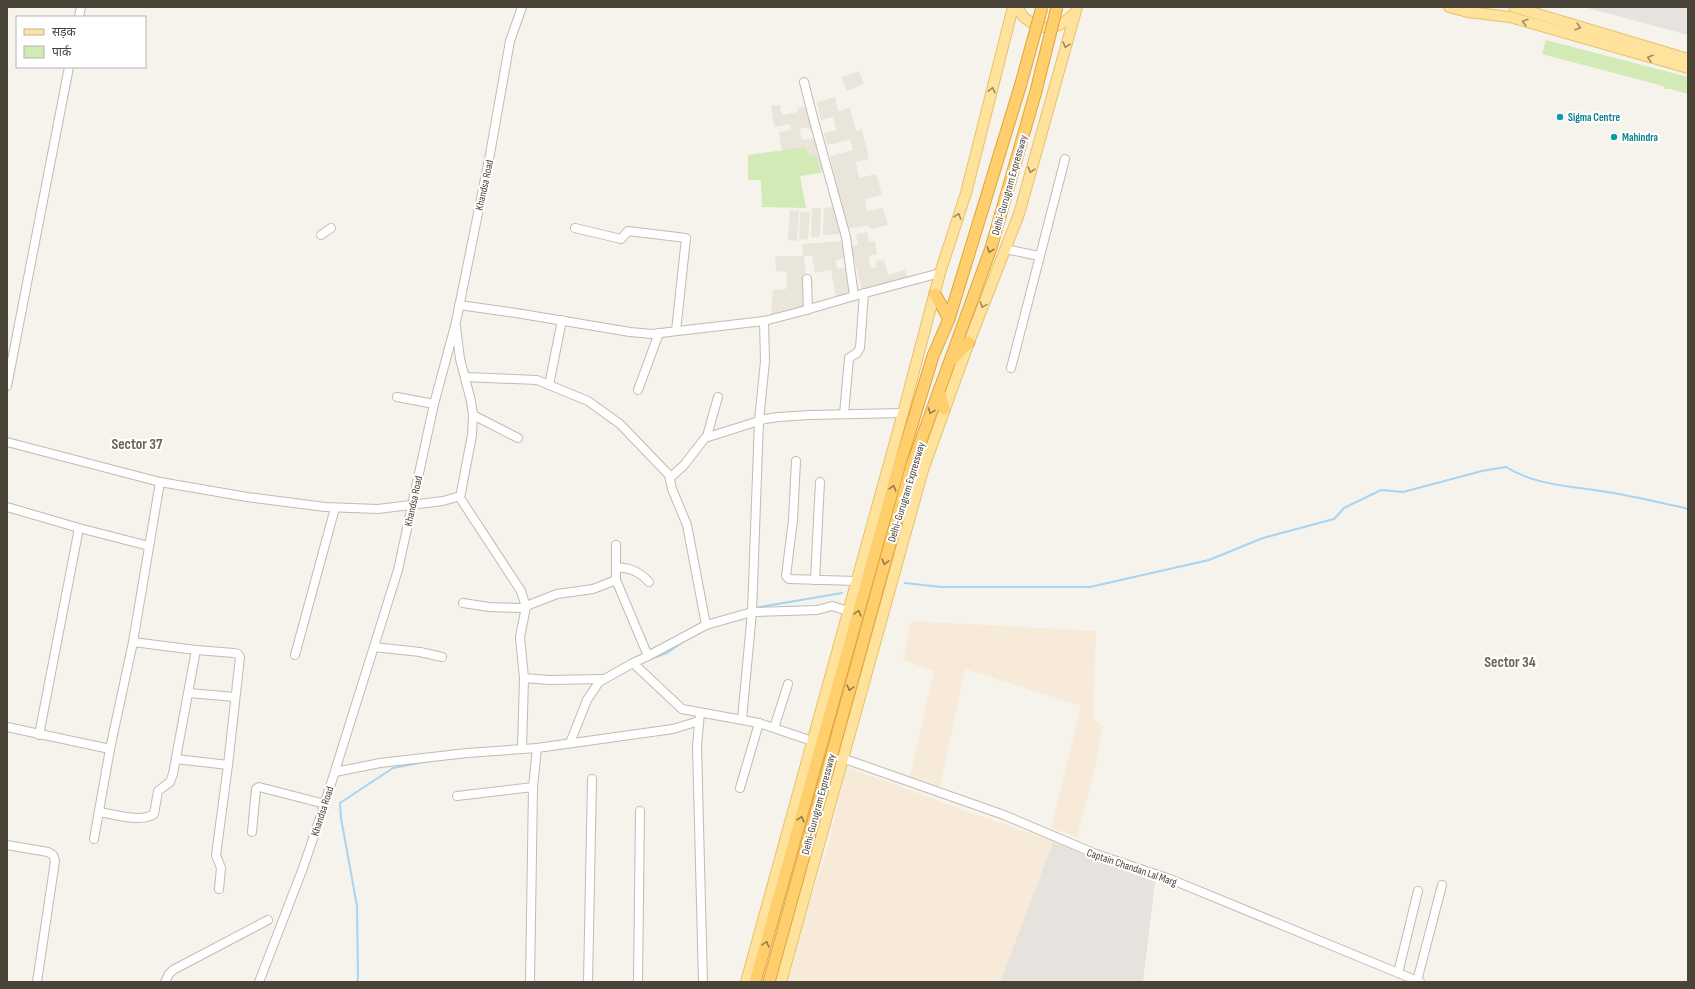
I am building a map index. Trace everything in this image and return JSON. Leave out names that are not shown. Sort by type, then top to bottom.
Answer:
[{"type":"highway","name":"Delhi-Gurugram Expressway","points":[[755,982],[848,630],[931,363],[949,320],[1018,94],[1042,7]]},
{"type":"highway","name":"Delhi-Gurugram Expressway","points":[[769,982],[911,468],[991,248],[1036,91],[1057,7]]},
{"type":"highway","points":[[935,294],[949,320]]},
{"type":"highway","points":[[949,363],[968,342]]},
{"type":"highway","points":[[939,390],[944,409]]},
{"type":"main road","points":[[746,982],[812,741],[848,630],[848,611],[940,273],[966,193],[1013,7]]},
{"type":"main road","points":[[1018,7],[1022,15],[1027,20],[1049,29],[1062,23],[1076,10]]},
{"type":"main road","points":[[1449,7],[1468,12],[1510,17]]},
{"type":"main road","points":[[1475,7],[1688,68]]},
{"type":"main road","points":[[1514,7],[1688,59]]},
{"type":"main road","points":[[781,982],[923,470],[968,342],[1018,214],[1076,10]]},
{"type":"street","name":"Khandsa Road","points":[[259,982],[303,868],[325,804],[398,570],[434,404],[456,322],[490,154],[510,41],[522,7]]},
{"type":"street","points":[[7,386],[69,68]]},
{"type":"street","points":[[804,82],[846,237],[854,296]]},
{"type":"street","points":[[1011,368],[1065,159]]},
{"type":"street","points":[[321,235],[331,228]]},
{"type":"street","points":[[575,228],[621,239],[628,230],[686,238],[676,331]]},
{"type":"street","points":[[1005,249],[1039,256]]},
{"type":"street","points":[[459,306],[562,320],[647,334],[764,321],[940,273]]},
{"type":"street","points":[[807,279],[808,310]]},
{"type":"street","points":[[844,414],[849,358],[860,348],[864,293]]},
{"type":"street","points":[[549,385],[562,320]]},
{"type":"street","points":[[742,719],[752,612],[759,421],[766,361],[764,321]]},
{"type":"street","points":[[456,322],[460,359],[473,415],[472,435],[460,496],[461,502],[521,590],[526,607],[520,637],[524,678],[522,749]]},
{"type":"street","points":[[638,390],[659,333]]},
{"type":"street","points":[[465,377],[537,380],[588,401],[609,415],[626,430],[667,472],[687,525],[706,625]]},
{"type":"street","points":[[397,397],[434,404]]},
{"type":"street","points":[[670,478],[684,465],[707,436],[718,398]]},
{"type":"street","points":[[707,436],[778,417],[903,413]]},
{"type":"street","points":[[473,415],[518,438]]},
{"type":"street","points":[[7,442],[160,482],[246,497],[335,508],[378,509],[412,506],[449,500],[460,496]]},
{"type":"street","points":[[796,461],[794,520],[786,575],[789,579],[856,581]]},
{"type":"street","points":[[94,839],[110,749],[133,642],[160,482]]},
{"type":"street","points":[[815,580],[820,482]]},
{"type":"street","points":[[7,507],[148,546]]},
{"type":"street","points":[[296,655],[335,508]]},
{"type":"street","points":[[39,735],[79,528]]},
{"type":"street","points":[[616,545],[616,580],[648,656]]},
{"type":"street","points":[[616,567],[634,570],[644,576],[649,582]]},
{"type":"street","points":[[463,603],[514,608],[526,607],[557,594],[593,589],[616,580]]},
{"type":"street","points":[[570,743],[587,700],[595,687],[604,679],[706,625],[752,612],[817,610],[832,606],[848,611]]},
{"type":"street","points":[[133,642],[238,654],[240,662],[216,855],[221,868],[219,889]]},
{"type":"street","points":[[374,647],[420,652],[442,657]]},
{"type":"street","points":[[99,812],[140,818],[152,816],[156,811],[158,791],[172,780],[196,650]]},
{"type":"street","points":[[633,663],[668,694],[678,706],[699,717],[742,719],[759,723],[812,741]]},
{"type":"street","points":[[524,678],[549,680],[604,679]]},
{"type":"street","points":[[774,728],[788,684]]},
{"type":"street","points":[[189,692],[235,697]]},
{"type":"street","points":[[335,772],[380,763],[466,753],[537,748],[674,730],[699,717]]},
{"type":"street","points":[[699,717],[697,753],[703,982]]},
{"type":"street","points":[[740,788],[759,723]]},
{"type":"street","points":[[7,727],[110,749]]},
{"type":"street","points":[[530,982],[533,787],[537,748]]},
{"type":"street","points":[[176,758],[228,765]]},
{"type":"street","name":"Captain Chandan Lal Marg","points":[[842,758],[1004,815],[1096,854],[1170,879],[1418,981]]},
{"type":"street","points":[[588,982],[592,779]]},
{"type":"street","points":[[252,832],[257,787],[325,804]]},
{"type":"street","points":[[457,796],[533,787]]},
{"type":"street","points":[[638,982],[640,811]]},
{"type":"street","points":[[7,845],[48,852],[53,855],[55,861],[37,982]]},
{"type":"street","points":[[1418,981],[1442,885]]},
{"type":"street","points":[[1398,973],[1418,891]]},
{"type":"street","points":[[165,982],[173,970],[268,920]]},
{"type":"shaded area","points":[[1584,7],[1688,7],[1688,35]]},
{"type":"shaded area","points":[[859,71],[864,84],[847,91],[841,78]]},
{"type":"shaded area","points":[[835,97],[838,111],[850,108],[856,131],[862,130],[869,159],[856,162],[859,178],[876,174],[882,195],[865,199],[867,211],[883,208],[888,225],[870,229],[869,225],[847,229],[830,156],[853,150],[850,140],[827,145],[824,133],[836,130],[833,117],[821,120],[817,102]]},
{"type":"shaded area","points":[[780,105],[782,115],[798,112],[797,108],[808,106],[813,129],[809,130],[808,127],[799,129],[802,140],[815,138],[823,172],[818,173],[805,157],[782,151],[779,132],[791,130],[790,124],[774,127],[771,106]]},
{"type":"shaded area","points":[[835,207],[841,234],[823,235],[824,208]]},
{"type":"shaded area","points":[[812,208],[821,208],[820,237],[811,237]]},
{"type":"shaded area","points":[[790,210],[799,211],[797,241],[788,240]]},
{"type":"shaded area","points":[[800,212],[810,212],[808,240],[799,239]]},
{"type":"shaded area","points":[[867,232],[869,242],[875,241],[877,254],[869,256],[871,268],[877,267],[876,261],[884,260],[888,275],[905,270],[908,278],[862,291],[851,246],[858,245],[856,234]]},
{"type":"shaded area","points":[[844,241],[848,258],[836,260],[837,269],[850,267],[856,292],[836,297],[831,270],[815,273],[812,256],[804,256],[808,306],[771,316],[773,290],[786,289],[787,272],[776,271],[775,256],[803,256],[802,244]]},
{"type":"shaded area","points":[[911,621],[1096,631],[1093,718],[1103,727],[1094,773],[1077,837],[1051,828],[1081,706],[965,669],[940,786],[910,777],[934,671],[903,660]]},
{"type":"shaded area","points":[[847,767],[977,815],[1053,841],[1000,982],[787,982],[803,922],[827,850]]},
{"type":"shaded area","points":[[1053,842],[1155,882],[1143,982],[1000,982]]},
{"type":"green space","points":[[1546,40],[1688,77],[1688,94],[1665,89],[1663,86],[1542,54]]},
{"type":"green space","points":[[806,147],[808,156],[816,155],[821,173],[800,176],[806,208],[762,207],[761,180],[748,180],[748,155]]},
{"type":"waterway","points":[[905,583],[941,587],[1090,587],[1209,560],[1263,538],[1334,519],[1344,508],[1381,490],[1403,492],[1482,471],[1506,467],[1531,479],[1558,485],[1631,496],[1685,508],[1688,510]]},
{"type":"waterway","points":[[754,608],[842,593]]},
{"type":"waterway","points":[[653,658],[667,653],[687,639]]},
{"type":"waterway","points":[[357,982],[357,906],[341,818],[340,803],[393,768],[429,761]]},
{"type":"place","name":"Sigma Centre","points":[[1560,117]]},
{"type":"place","name":"Mahindra","points":[[1614,137]]},
{"type":"district","name":"Sector 37","points":[[137,444]]},
{"type":"district","name":"Sector 34","points":[[1510,662]]}]
